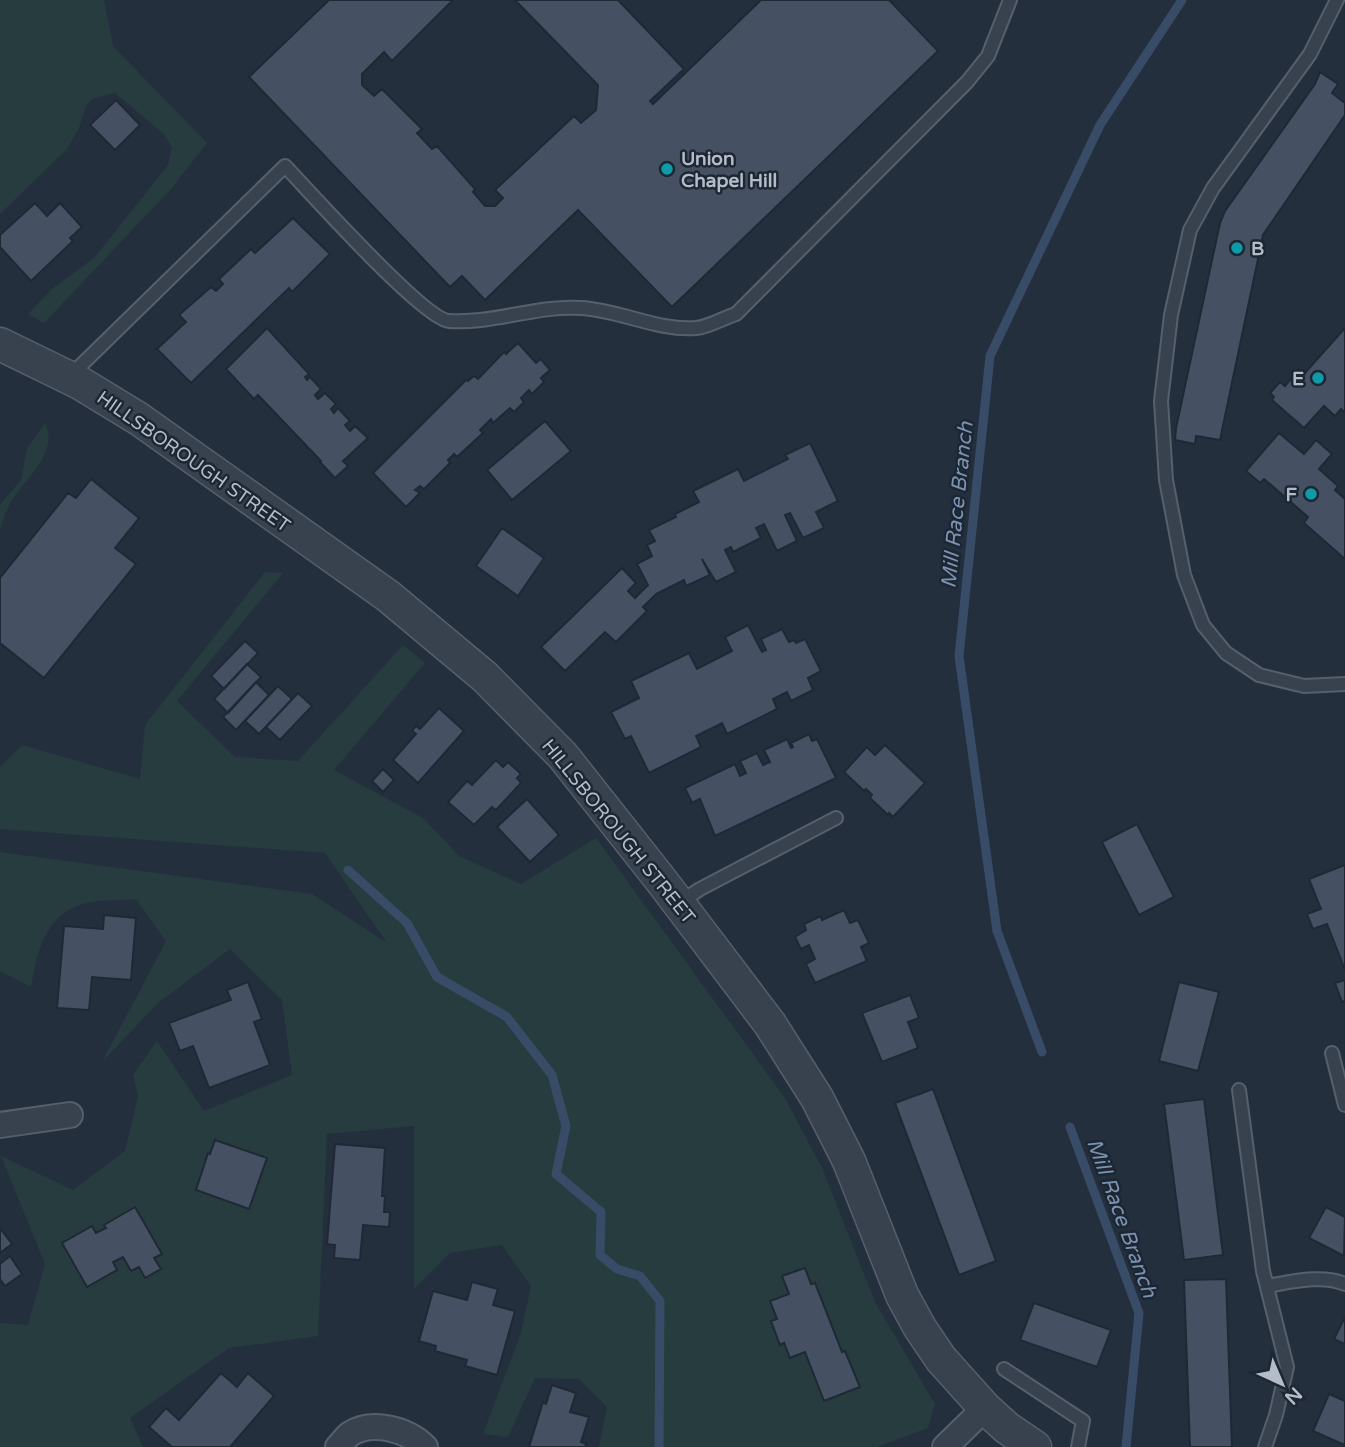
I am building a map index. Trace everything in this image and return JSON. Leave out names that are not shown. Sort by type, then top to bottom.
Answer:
[{"type":"street","name":"HILLSBOROUGH STREET","points":[[0,344],[69,377],[139,419],[388,596],[438,635],[485,677],[562,757],[770,1024],[817,1098],[849,1161],[902,1295],[941,1359],[985,1408],[1007,1428],[1035,1447]]},
{"type":"street","points":[[0,1125],[70,1115]]},
{"type":"street","points":[[945,1447],[985,1408]]},
{"type":"street","points":[[338,1447],[349,1434],[372,1427],[399,1431],[425,1447]]},
{"type":"lane","points":[[69,377],[285,166],[388,274],[428,312],[445,321],[476,321],[563,308],[582,308],[672,328],[698,328],[736,314],[967,82],[988,55],[1010,0]]},
{"type":"lane","points":[[1337,0],[1310,54],[1213,188],[1190,230],[1171,315],[1161,401],[1167,480],[1184,575],[1203,625],[1226,653],[1259,675],[1304,686],[1345,684]]},
{"type":"lane","points":[[679,904],[700,889],[836,818]]},
{"type":"lane","points":[[1332,1053],[1345,1105]]},
{"type":"lane","points":[[1239,1090],[1267,1286],[1286,1367],[1276,1415],[1265,1447]]},
{"type":"lane","points":[[1267,1286],[1299,1280],[1338,1281],[1345,1284]]},
{"type":"lane","points":[[1004,1369],[1083,1421],[1078,1447]]},
{"type":"green space","points":[[0,0],[104,0],[113,46],[207,143],[171,189],[44,323],[28,314],[52,289],[95,257],[168,165],[172,148],[164,134],[115,93],[92,99],[86,106],[79,128],[67,149],[0,214]]},
{"type":"green space","points":[[45,423],[48,444],[44,455],[10,503],[0,529],[0,505],[21,480],[27,449]]},
{"type":"green space","points":[[265,572],[283,573],[177,701],[235,757],[298,761],[403,645],[425,663],[334,770],[423,818],[459,856],[521,884],[596,838],[785,1098],[823,1170],[875,1302],[935,1404],[928,1428],[877,1447],[599,1447],[607,1407],[579,1379],[535,1378],[508,1437],[483,1434],[521,1333],[531,1286],[502,1245],[450,1253],[414,1289],[414,1126],[327,1134],[318,1336],[229,1348],[130,1418],[143,1447],[0,1447],[0,1323],[28,1325],[45,1264],[1,1156],[73,1190],[125,1151],[138,1096],[133,1075],[157,1041],[204,1111],[292,1075],[282,1000],[230,949],[158,1003],[102,1062],[166,941],[136,899],[88,902],[69,910],[44,937],[31,987],[0,971],[0,852],[312,894],[387,943],[325,853],[0,829],[0,767],[22,745],[140,779],[145,725]]},
{"type":"building","name":"Union Chapel Hill","points":[[329,0],[453,0],[392,61],[384,52],[362,74],[362,85],[374,96],[382,89],[422,129],[417,133],[432,149],[437,146],[475,189],[473,192],[485,206],[495,206],[503,198],[495,190],[574,116],[581,123],[596,110],[598,85],[515,0],[618,0],[684,69],[650,101],[653,104],[761,0],[889,0],[938,51],[672,307],[578,210],[485,300],[462,276],[450,287],[249,77]]},
{"type":"building","name":"B","points":[[1320,72],[1338,84],[1332,93],[1345,103],[1345,115],[1263,235],[1220,440],[1196,436],[1195,444],[1175,440],[1220,223],[1225,211],[1315,84]]},
{"type":"building","points":[[116,100],[140,125],[115,150],[90,125]]},
{"type":"building","points":[[35,203],[47,216],[60,203],[82,227],[70,238],[73,241],[31,281],[0,247],[0,235]]},
{"type":"building","points":[[293,218],[330,254],[292,292],[289,288],[191,383],[157,349],[186,322],[179,315],[211,287],[216,291],[223,284],[219,279],[251,249],[255,253]]},
{"type":"building","points":[[267,328],[309,374],[305,377],[307,380],[310,377],[321,389],[315,395],[318,399],[325,393],[336,404],[331,409],[334,413],[338,408],[350,421],[345,425],[350,431],[355,426],[368,438],[343,461],[348,466],[335,478],[258,395],[254,399],[226,369]]},
{"type":"building","name":"E","points":[[1345,328],[1345,413],[1341,409],[1335,416],[1324,406],[1304,428],[1272,400],[1274,397],[1270,393],[1280,382],[1285,386],[1299,369],[1304,374]]},
{"type":"building","points":[[518,343],[536,363],[541,359],[550,370],[541,378],[544,382],[532,394],[529,390],[521,398],[524,402],[514,412],[510,408],[493,423],[491,419],[480,430],[483,433],[457,457],[454,454],[448,460],[450,463],[424,489],[420,486],[415,490],[420,493],[406,507],[373,473],[466,380],[474,376],[478,379],[504,352],[506,354]]},
{"type":"building","points":[[545,421],[571,451],[512,500],[487,470]]},
{"type":"building","name":"F","points":[[1279,433],[1304,454],[1316,440],[1332,454],[1319,469],[1338,486],[1335,490],[1345,499],[1345,559],[1304,523],[1308,517],[1264,479],[1260,483],[1246,471]]},
{"type":"building","points":[[810,443],[838,501],[816,512],[824,528],[803,538],[790,513],[785,515],[797,541],[777,551],[764,524],[756,528],[761,538],[733,552],[731,547],[725,550],[736,572],[716,582],[702,559],[710,575],[686,586],[684,580],[656,594],[643,607],[647,611],[616,642],[605,632],[565,671],[541,647],[622,568],[636,583],[628,591],[635,598],[648,585],[637,564],[652,556],[647,545],[655,541],[649,530],[699,502],[693,491],[738,469],[744,481],[788,459],[785,455]]},
{"type":"building","points":[[91,479],[139,518],[115,548],[136,564],[44,678],[0,643],[0,578],[68,493],[76,498]]},
{"type":"building","points":[[502,528],[544,558],[518,596],[476,566]]},
{"type":"building","points":[[748,625],[762,652],[766,650],[761,639],[782,629],[789,642],[794,640],[796,643],[805,639],[821,671],[808,678],[813,690],[791,701],[787,692],[773,699],[777,709],[727,734],[722,723],[696,736],[701,747],[649,773],[631,736],[625,739],[611,712],[639,698],[631,681],[689,653],[697,669],[732,651],[725,637]]},
{"type":"building","points":[[245,641],[258,653],[224,689],[211,676]]},
{"type":"building","points":[[247,664],[261,677],[228,713],[214,699]]},
{"type":"building","points":[[256,682],[269,695],[236,730],[223,717]]},
{"type":"building","points":[[278,686],[292,699],[259,734],[245,721]]},
{"type":"building","points":[[298,693],[312,706],[280,740],[266,727]]},
{"type":"building","points":[[439,708],[464,731],[418,783],[393,760],[416,734],[412,731],[416,726],[420,729]]},
{"type":"building","points":[[809,734],[812,741],[817,739],[836,778],[715,836],[700,799],[692,803],[685,788],[735,764],[740,776],[746,773],[740,761],[757,753],[763,765],[770,762],[764,750],[787,739],[791,748],[791,743]]},
{"type":"building","points":[[885,745],[925,783],[893,817],[870,798],[872,795],[866,789],[864,791],[844,772],[867,747],[875,755]]},
{"type":"building","points":[[496,760],[503,767],[508,762],[521,774],[517,778],[521,783],[496,810],[492,807],[474,825],[448,802],[467,781],[472,785]]},
{"type":"building","points":[[383,769],[394,780],[383,792],[372,781]]},
{"type":"building","points":[[527,799],[559,835],[530,862],[497,827]]},
{"type":"building","points":[[1137,824],[1174,897],[1139,915],[1102,842]]},
{"type":"building","points":[[1345,865],[1345,970],[1327,924],[1313,929],[1307,914],[1321,909],[1309,879]]},
{"type":"building","points":[[844,910],[850,923],[858,920],[869,943],[861,947],[867,961],[815,983],[806,964],[815,959],[809,945],[801,949],[795,937],[806,930],[804,924],[821,916],[822,920]]},
{"type":"building","points":[[104,915],[136,918],[131,980],[92,977],[89,1010],[57,1008],[64,926],[103,929]]},
{"type":"building","points":[[1345,980],[1345,1001],[1342,1002],[1335,983]]},
{"type":"building","points":[[248,982],[262,1019],[254,1022],[270,1065],[209,1088],[193,1046],[180,1051],[169,1023],[231,1000],[227,990]]},
{"type":"building","points":[[1179,982],[1219,992],[1198,1071],[1159,1061]]},
{"type":"building","points":[[910,995],[919,1018],[908,1022],[918,1048],[882,1062],[862,1013]]},
{"type":"building","points":[[933,1089],[996,1261],[959,1275],[895,1103]]},
{"type":"building","points":[[1204,1099],[1223,1255],[1184,1260],[1164,1104]]},
{"type":"building","points":[[215,1140],[267,1158],[249,1209],[196,1190]]},
{"type":"building","points":[[335,1144],[385,1148],[382,1196],[385,1196],[384,1212],[390,1212],[389,1227],[363,1225],[360,1260],[334,1258],[335,1245],[327,1244]]},
{"type":"building","points":[[135,1207],[162,1254],[154,1258],[161,1269],[145,1278],[139,1267],[131,1271],[123,1257],[113,1262],[117,1270],[87,1287],[62,1243],[92,1226],[96,1233],[106,1228],[104,1225]]},
{"type":"building","points":[[1326,1207],[1345,1217],[1344,1256],[1309,1238]]},
{"type":"building","points":[[0,1228],[12,1244],[0,1253]]},
{"type":"building","points":[[10,1256],[22,1274],[5,1286],[0,1279],[0,1264]]},
{"type":"building","points":[[805,1268],[811,1284],[815,1283],[842,1352],[845,1351],[860,1387],[824,1401],[805,1352],[790,1358],[784,1343],[780,1345],[771,1321],[777,1319],[770,1301],[789,1294],[782,1276]]},
{"type":"building","points":[[1226,1279],[1232,1447],[1190,1447],[1184,1280]]},
{"type":"building","points":[[472,1282],[498,1289],[493,1305],[515,1311],[497,1375],[465,1366],[467,1360],[435,1351],[436,1346],[419,1341],[433,1291],[467,1300]]},
{"type":"building","points":[[1034,1303],[1111,1330],[1097,1367],[1020,1340]]},
{"type":"building","points":[[1345,1317],[1345,1344],[1334,1339]]},
{"type":"building","points":[[221,1373],[237,1387],[248,1373],[274,1396],[230,1447],[172,1447],[149,1427],[166,1408],[179,1420]]},
{"type":"building","points":[[552,1385],[576,1393],[570,1412],[589,1417],[581,1442],[586,1444],[585,1447],[529,1447],[543,1402],[546,1404]]},
{"type":"building","points":[[1329,1394],[1345,1401],[1345,1445],[1313,1431]]},
{"type":"waterway","name":"Mill Race Branch","points":[[1042,1052],[997,931],[959,656],[990,356],[1100,125],[1182,0]]},
{"type":"waterway","points":[[348,870],[407,923],[437,977],[507,1017],[552,1075],[566,1126],[556,1174],[601,1212],[600,1255],[617,1269],[640,1276],[660,1301],[659,1447]]},
{"type":"waterway","name":"Mill Race Branch","points":[[1070,1127],[1139,1313],[1126,1447]]},
{"type":"place","name":"Union Chapel Hill","points":[[667,169]]},
{"type":"place","name":"B","points":[[1237,248]]},
{"type":"place","name":"E","points":[[1318,378]]},
{"type":"place","name":"F","points":[[1311,494]]}]
